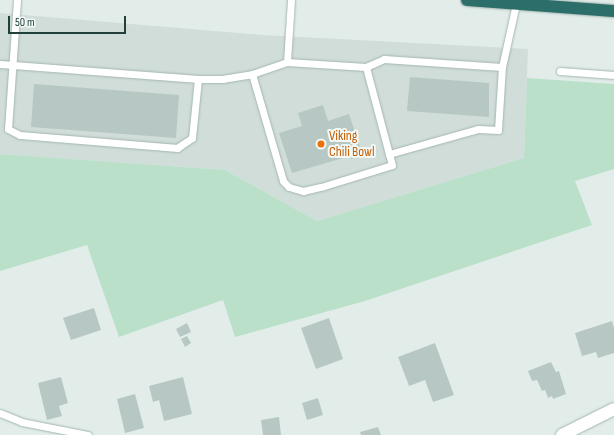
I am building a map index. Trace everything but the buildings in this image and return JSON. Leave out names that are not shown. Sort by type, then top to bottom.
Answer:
[{"type":"highway","points":[[467,0],[614,11]]},
{"type":"street","points":[[562,435],[614,409]]},
{"type":"lane","points":[[8,129],[17,0]]},
{"type":"lane","points":[[287,62],[291,0]]},
{"type":"lane","points":[[389,154],[478,129],[498,130],[502,67],[516,4]]},
{"type":"lane","points":[[0,64],[198,79],[222,79],[252,74],[287,62],[366,67],[384,59],[502,67]]},
{"type":"lane","points":[[252,74],[283,181],[289,188],[303,191],[321,187],[392,165],[366,67]]},
{"type":"lane","points":[[560,71],[614,75]]},
{"type":"lane","points":[[0,131],[8,129],[20,135],[177,148],[192,138],[198,79]]},
{"type":"lane","points":[[0,413],[22,422],[88,435]]},
{"type":"shaded area","points":[[0,13],[262,35],[528,49],[524,158],[317,221],[225,170],[0,154]]},
{"type":"green space","points":[[527,78],[614,84],[614,169],[575,181],[592,225],[365,301],[235,337],[223,300],[119,337],[87,245],[0,271],[0,154],[225,170],[317,221],[524,158]]},
{"type":"place","name":"Viking Chili Bowl","points":[[321,144]]}]
